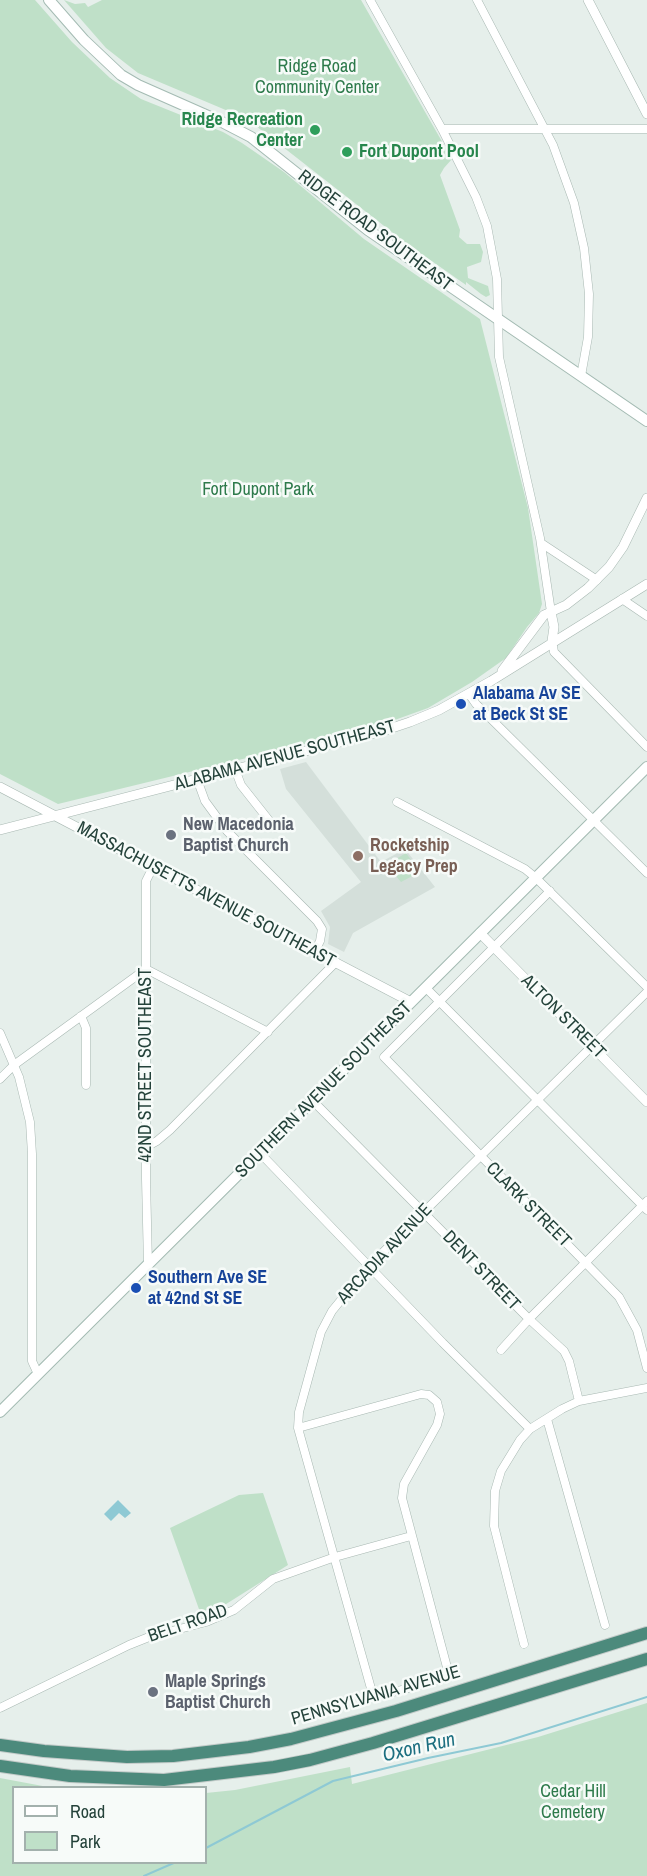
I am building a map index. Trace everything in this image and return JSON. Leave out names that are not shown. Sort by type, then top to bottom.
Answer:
[{"type":"highway","name":"PENNSYLVANIA AVENUE","points":[[0,1745],[44,1751],[127,1757],[173,1756],[249,1747],[291,1739],[396,1711],[647,1634]]},
{"type":"highway","points":[[0,1766],[70,1776],[164,1780],[274,1767],[373,1743],[647,1659]]},
{"type":"main road","name":"RIDGE ROAD SOUTHEAST","points":[[49,0],[90,47],[121,75],[144,88],[251,137],[368,230],[647,421]]},
{"type":"main road","name":"SOUTHERN AVENUE SOUTHEAST","points":[[0,1412],[647,767]]},
{"type":"street","points":[[370,0],[442,129],[476,197],[487,226],[497,273],[500,362],[540,543],[554,627],[552,641],[554,652],[647,747]]},
{"type":"street","points":[[477,0],[558,156],[572,195],[587,264],[589,323],[581,376]]},
{"type":"street","points":[[588,0],[647,114]]},
{"type":"street","points":[[442,129],[647,129]]},
{"type":"street","points":[[500,675],[541,619],[566,605],[609,567],[623,547],[647,498]]},
{"type":"street","points":[[540,543],[597,580]]},
{"type":"street","name":"ALABAMA AVENUE SOUTHEAST","points":[[0,830],[391,729],[429,715],[500,675],[647,584]]},
{"type":"street","points":[[622,599],[647,616]]},
{"type":"street","points":[[468,694],[474,703],[647,873]]},
{"type":"street","points":[[235,769],[241,785],[275,828]]},
{"type":"street","points":[[198,779],[205,801],[227,831],[317,921],[322,929],[315,951]]},
{"type":"street","name":"MASSACHUSETTS AVENUE SOUTHEAST","points":[[0,787],[411,1002]]},
{"type":"street","points":[[397,802],[525,869],[647,987]]},
{"type":"street","name":"42ND STREET SOUTHEAST","points":[[148,1265],[146,881],[153,867]]},
{"type":"street","points":[[440,1001],[550,891]]},
{"type":"street","name":"ALTON STREET","points":[[480,933],[647,1102]]},
{"type":"street","points":[[146,1147],[170,1130],[336,962]]},
{"type":"street","points":[[0,1079],[14,1065],[146,969],[267,1032]]},
{"type":"street","points":[[426,988],[646,1206],[529,1319],[501,1350]]},
{"type":"street","name":"ARCADIA AVENUE","points":[[411,1536],[448,1671],[442,1679],[379,1696],[372,1692],[298,1428],[299,1412],[324,1326],[332,1311],[368,1267],[647,992]]},
{"type":"street","name":"CLARK STREET","points":[[440,1001],[384,1057],[612,1289],[627,1310],[637,1330],[647,1368]]},
{"type":"street","points":[[81,1016],[86,1028],[86,1085]]},
{"type":"street","points":[[0,1033],[24,1094],[32,1138],[32,1361],[38,1374]]},
{"type":"street","name":"DENT STREET","points":[[313,1101],[529,1319],[564,1351],[569,1361],[579,1401]]},
{"type":"street","points":[[260,1153],[368,1267],[530,1429]]},
{"type":"street","points":[[524,1644],[504,1570],[493,1515],[495,1491],[501,1471],[520,1440],[530,1429],[547,1419],[579,1401],[647,1388]]},
{"type":"street","points":[[298,1428],[422,1394],[429,1395],[437,1402],[440,1414],[437,1425],[404,1484],[402,1498],[411,1536]]},
{"type":"street","points":[[547,1419],[605,1625]]},
{"type":"street","name":"BELT ROAD","points":[[0,1708],[129,1645],[146,1638],[206,1622],[234,1610],[273,1579],[335,1557],[411,1536]]},
{"type":"shaded area","name":"Rocketship Legacy Prep","points":[[306,762],[381,862],[405,849],[435,887],[353,933],[344,952],[328,944],[330,927],[321,911],[361,882],[286,789],[280,769]]},
{"type":"green space","name":"Fort Dupont Park","points":[[0,0],[35,0],[72,42],[110,78],[141,99],[223,132],[242,143],[284,172],[364,239],[480,319],[528,508],[542,604],[539,613],[506,658],[472,682],[428,708],[378,726],[58,804],[0,774]]},
{"type":"green space","name":"Ridge Road Community Center","points":[[64,0],[75,4],[85,3],[88,7],[102,0],[361,0],[452,159],[440,175],[460,230],[459,237],[467,244],[480,244],[483,252],[481,262],[467,267],[468,278],[488,286],[490,295],[486,297],[466,282],[466,285],[406,243],[247,119],[138,73],[106,48]]},
{"type":"green space","points":[[406,853],[420,872],[401,882],[391,862]]},
{"type":"green space","points":[[263,1493],[288,1565],[223,1606],[200,1612],[170,1528],[239,1495]]},
{"type":"green space","name":"Cedar Hill Cemetery","points":[[647,1703],[647,1876],[0,1876],[0,1778],[43,1786],[12,1786],[12,1864],[207,1864],[207,1793],[235,1790],[350,1767],[352,1784],[538,1737]]},
{"type":"water","points":[[118,1500],[131,1513],[125,1518],[119,1513],[111,1521],[104,1514]]},
{"type":"waterway","name":"Oxon Run","points":[[207,1847],[333,1781],[501,1743],[647,1697]]},
{"type":"waterway","name":"Oxon Run","points":[[144,1876],[171,1864]]},
{"type":"place","name":"Ridge Recreation Center","points":[[315,130]]},
{"type":"place","name":"Fort Dupont Pool","points":[[347,152]]},
{"type":"place","name":"Alabama Av SE at Beck St SE","points":[[461,704]]},
{"type":"place","name":"New Macedonia Baptist Church","points":[[171,835]]},
{"type":"place","name":"Rocketship Legacy Prep","points":[[358,856]]},
{"type":"place","name":"Southern Ave SE at 42nd St SE","points":[[136,1288]]},
{"type":"place","name":"Maple Springs Baptist Church","points":[[153,1692]]}]
